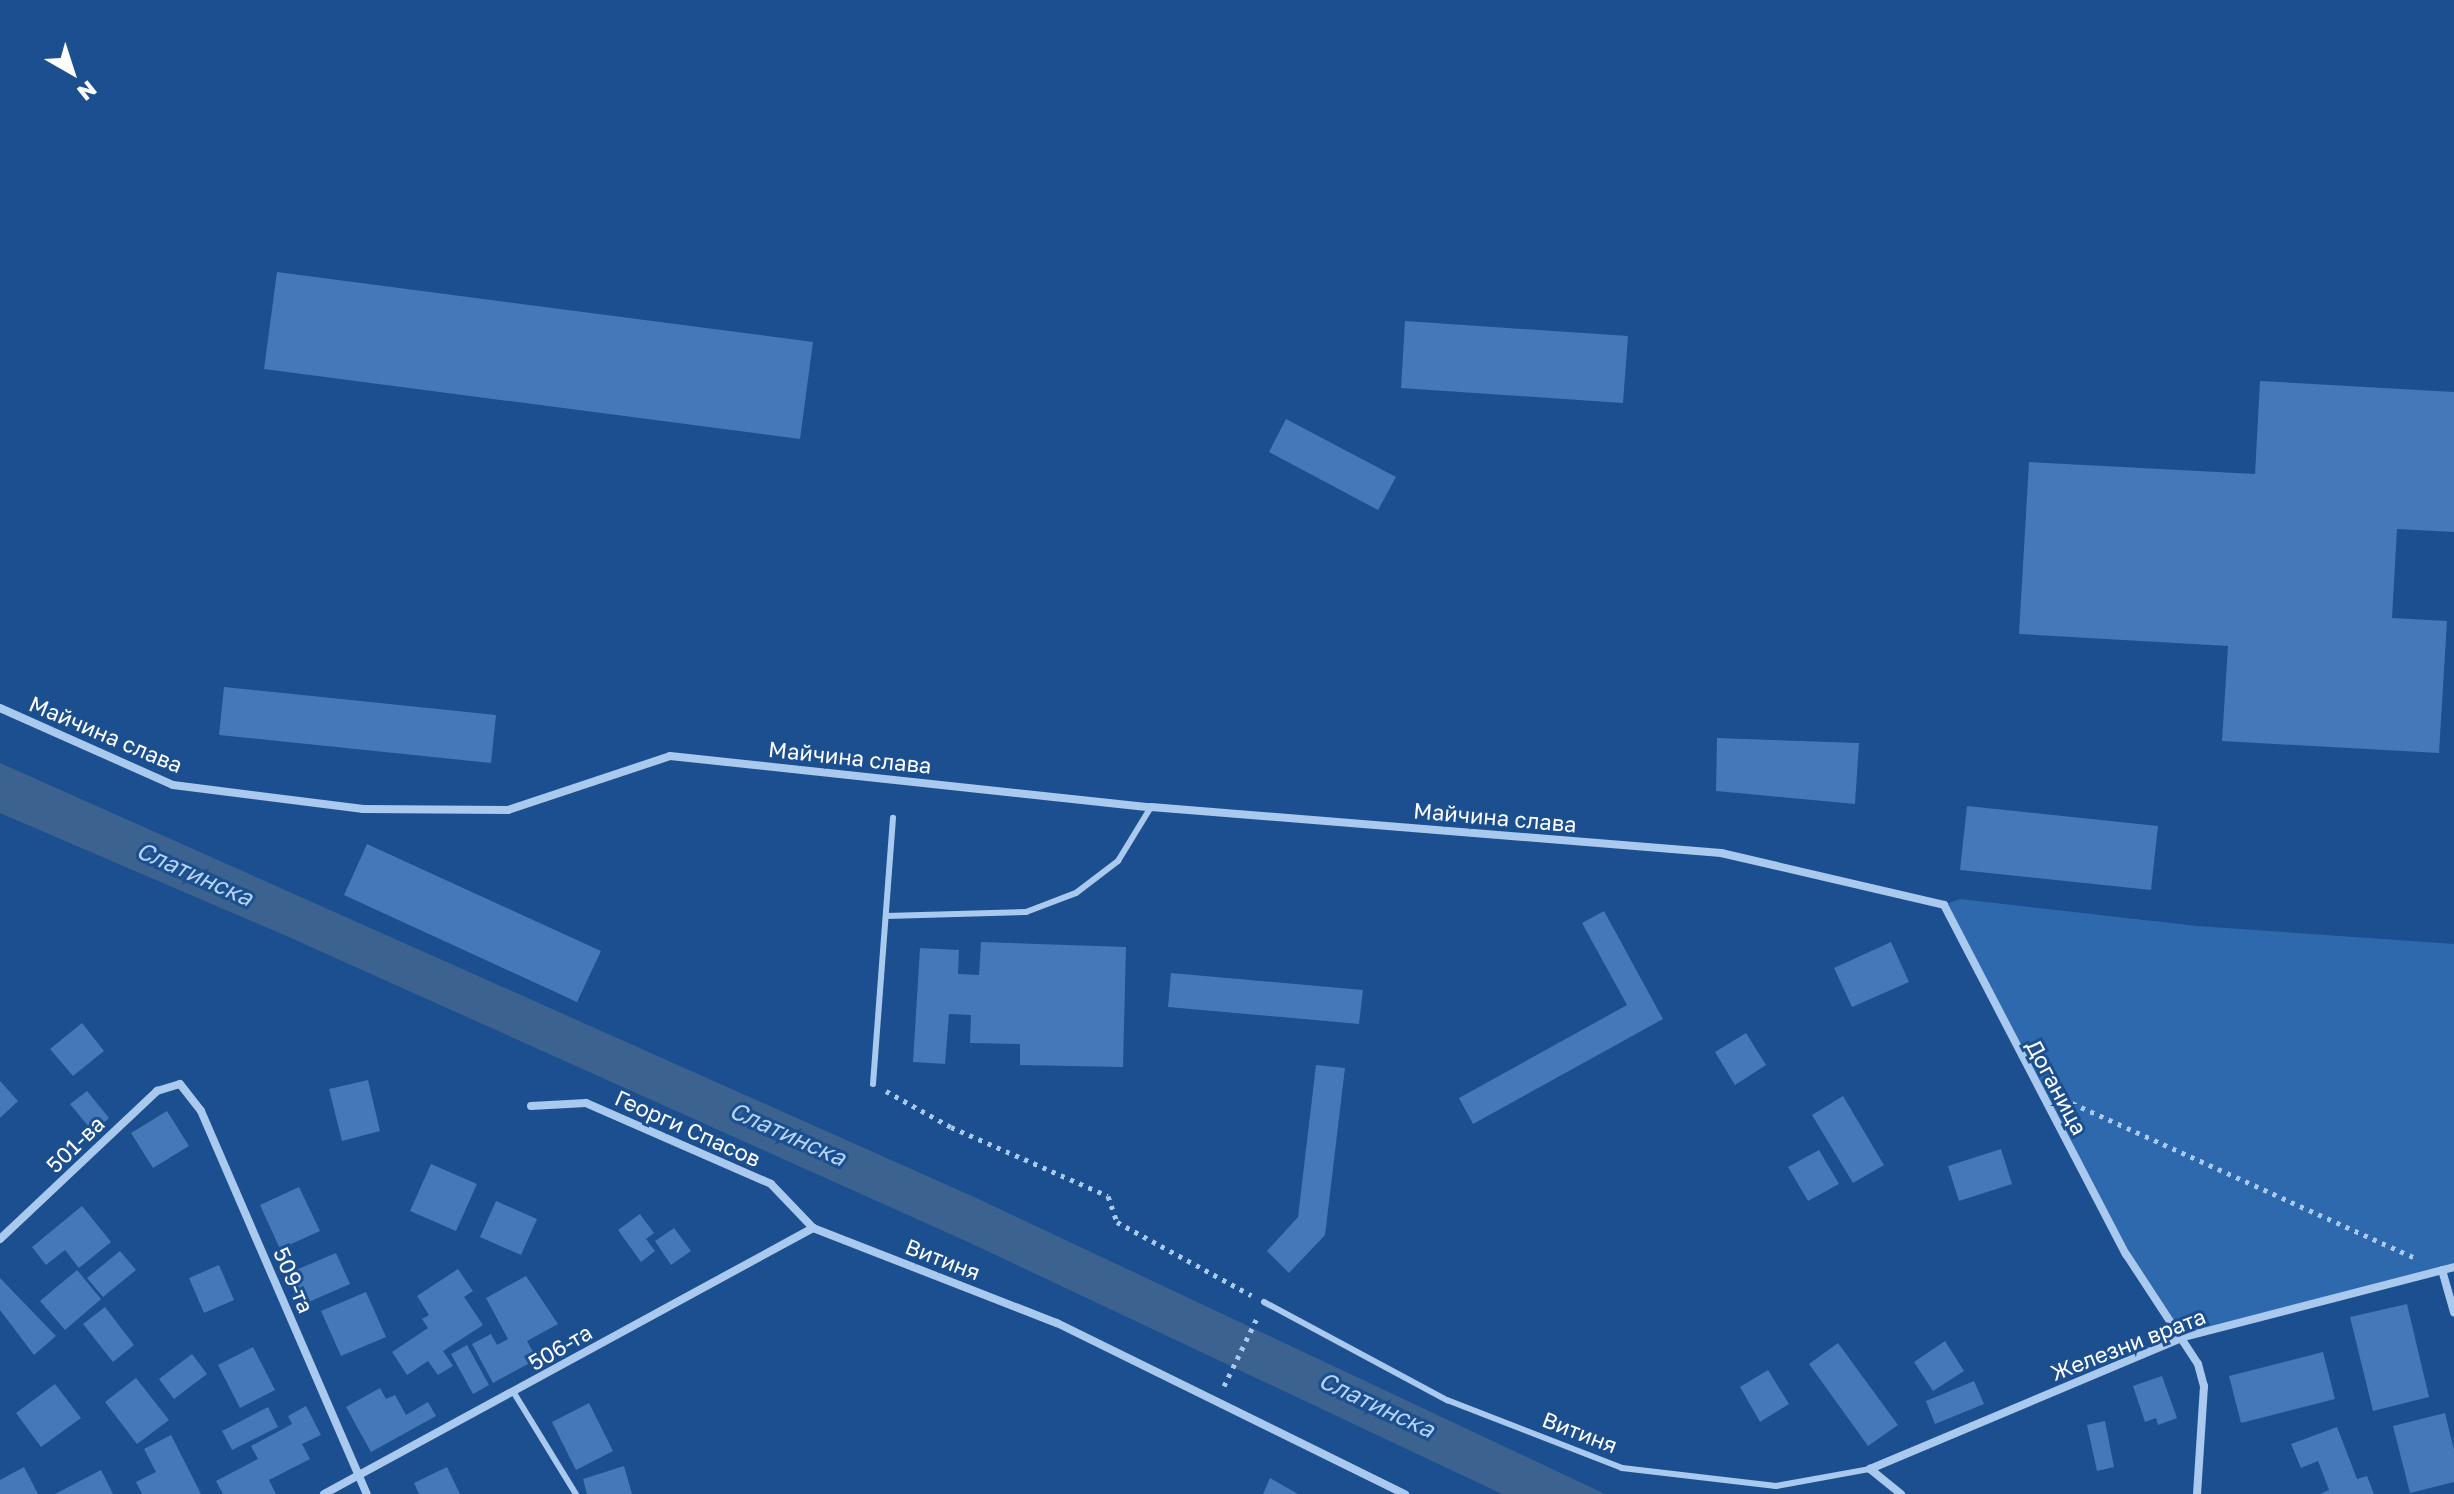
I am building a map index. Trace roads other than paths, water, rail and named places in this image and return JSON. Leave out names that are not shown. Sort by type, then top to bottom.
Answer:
[{"type":"street","name":"Майчина слава","points":[[0,708],[173,785],[363,809],[508,810],[670,756],[1151,807],[1721,853]]},
{"type":"street","name":"Доганица","points":[[1721,853],[1944,905],[2036,1087],[2126,1254],[2184,1337],[2204,1386],[2197,1494]]},
{"type":"street","name":"501-ва","points":[[0,1239],[157,1091],[180,1084]]},
{"type":"street","name":"509-та","points":[[180,1084],[201,1111],[367,1494]]},
{"type":"street","name":"Георги Спасов","points":[[531,1106],[586,1103],[771,1184],[813,1228]]},
{"type":"street","name":"506-та","points":[[324,1494],[813,1228]]},
{"type":"street","name":"Витиня","points":[[813,1228],[1057,1323],[1405,1494]]},
{"type":"street","name":"Железни врата","points":[[1870,1469],[2184,1337],[2454,1267]]},
{"type":"street","points":[[2442,1270],[2454,1312]]},
{"type":"street","points":[[1870,1469],[1901,1494]]},
{"type":"lane","points":[[886,916],[1026,912],[1076,893],[1118,861],[1151,807]]},
{"type":"lane","points":[[873,1084],[893,818]]},
{"type":"lane","name":"Витиня","points":[[1264,1302],[1447,1400],[1622,1468],[1776,1486],[1870,1469]]},
{"type":"lane","points":[[514,1393],[576,1494]]},
{"type":"water","name":"Слатинска","points":[[0,763],[974,1197],[1605,1494],[1502,1494],[968,1242],[291,938],[0,813]]}]
